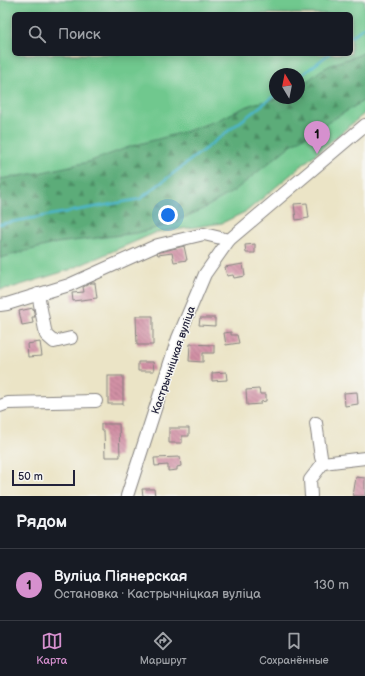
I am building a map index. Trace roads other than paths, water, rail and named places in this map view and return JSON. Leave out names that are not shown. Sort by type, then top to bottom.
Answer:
[{"type":"street","name":"Кастрычніцкая вуліца","points":[[127,496],[178,338],[205,274],[229,240],[365,125]]},
{"type":"street","points":[[0,304],[7,304],[69,285],[158,245],[204,234],[229,240]]},
{"type":"street","points":[[38,294],[46,335],[54,342],[71,338]]},
{"type":"street","points":[[0,406],[8,403],[96,401]]},
{"type":"street","points":[[316,423],[323,463]]},
{"type":"street","points":[[311,496],[310,480],[323,463],[365,458]]},
{"type":"waterway","points":[[353,35],[365,26]]},
{"type":"waterway","points":[[305,72],[326,56]]},
{"type":"waterway","points":[[0,224],[140,199],[269,100]]},
{"type":"place","name":"Вуліца Піянерская","points":[[317,154]]}]
